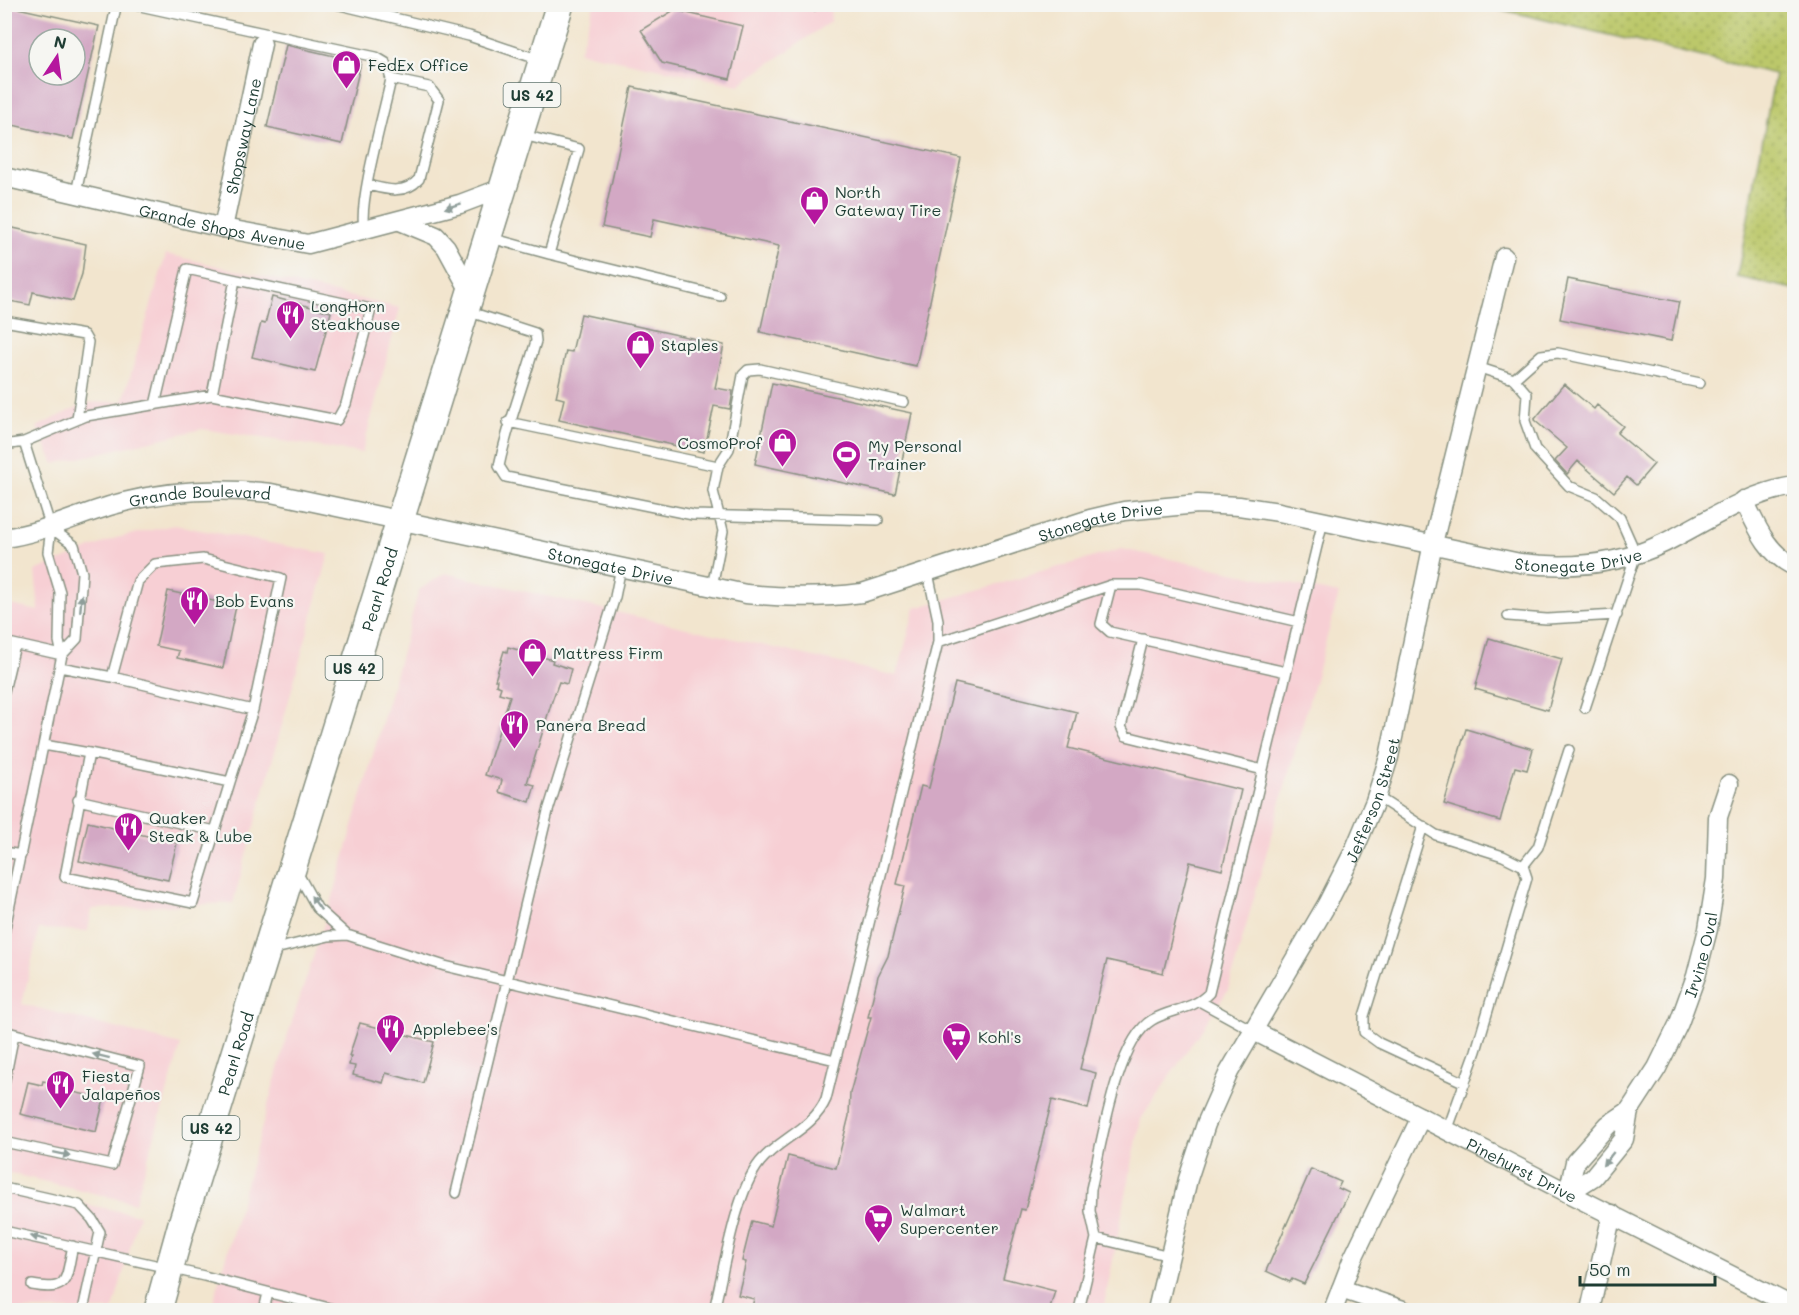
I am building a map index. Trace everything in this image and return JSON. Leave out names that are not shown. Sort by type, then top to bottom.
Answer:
[{"type":"main road","name":"Pearl Road","points":[[158,1311],[169,1268],[293,864],[560,4]]},
{"type":"street","name":"Shopsway Lane","points":[[223,228],[263,39]]},
{"type":"street","name":"Grande Shops Avenue","points":[[4,177],[223,228],[308,244],[364,227],[400,221],[460,204],[505,187]]},
{"type":"street","points":[[400,221],[436,236],[446,247],[468,302]]},
{"type":"street","name":"Jefferson Street","points":[[1157,1311],[1188,1179],[1206,1124],[1229,1072],[1327,903],[1353,853],[1389,757],[1433,543],[1504,257]]},
{"type":"street","name":"Stonegate Drive","points":[[401,520],[712,587],[785,598],[824,598],[862,593],[1090,519],[1157,506],[1198,504],[1239,506],[1323,521],[1520,563],[1548,566],[1607,562],[1663,543],[1744,500],[1794,486]]},
{"type":"street","name":"Grande Boulevard","points":[[4,538],[51,528],[122,502],[161,493],[201,489],[272,493],[401,520]]},
{"type":"street","points":[[1744,500],[1761,536],[1774,552],[1794,566]]},
{"type":"street","name":"Irvine Oval","points":[[1568,1193],[1593,1177],[1624,1139],[1629,1111],[1657,1068],[1679,1023],[1696,976],[1708,929],[1716,879],[1718,817],[1729,784]]},
{"type":"street","name":"Pinehurst Drive","points":[[1252,1030],[1794,1307]]},
{"type":"street","points":[[1333,1311],[1353,1258],[1421,1117]]},
{"type":"street","points":[[1590,1311],[1612,1214]]},
{"type":"street","points":[[1341,1289],[1403,1311]]},
{"type":"lane","points":[[76,194],[116,7],[120,4]]},
{"type":"lane","points":[[132,4],[263,39],[376,57],[386,63],[391,79],[368,185],[362,218],[364,227]]},
{"type":"lane","points":[[336,4],[469,36],[542,61]]},
{"type":"lane","points":[[368,185],[394,191],[413,186],[420,179],[439,100],[429,87],[391,79]]},
{"type":"lane","points":[[521,134],[579,149],[549,254]]},
{"type":"lane","points":[[489,238],[720,296]]},
{"type":"lane","points":[[4,445],[24,442],[77,419],[212,395],[338,420],[346,404],[371,309],[188,269],[154,405]]},
{"type":"lane","points":[[212,395],[235,280]]},
{"type":"lane","points":[[468,302],[535,333],[536,341],[520,398],[508,422],[499,466],[506,477],[693,515],[878,520]]},
{"type":"lane","points":[[4,321],[84,335],[88,342],[77,419]]},
{"type":"lane","points":[[1514,379],[1541,355],[1558,353],[1700,384]]},
{"type":"lane","points":[[1477,367],[1514,379],[1527,394],[1525,421],[1535,449],[1569,486],[1596,497],[1620,518],[1636,554],[1586,708]]},
{"type":"lane","points":[[712,587],[723,531],[713,491],[718,466],[729,449],[743,375],[748,370],[760,369],[904,402]]},
{"type":"lane","points":[[508,422],[718,466]]},
{"type":"lane","points":[[4,933],[62,656],[59,640],[60,592],[48,552],[51,528],[24,442]]},
{"type":"lane","points":[[1079,1311],[1096,1238],[1090,1211],[1091,1189],[1123,1060],[1134,1036],[1152,1020],[1201,1002],[1209,993],[1323,521]]},
{"type":"lane","points":[[51,528],[74,545],[82,573],[77,639],[62,656]]},
{"type":"lane","points":[[89,753],[78,800],[65,877],[193,903],[253,710],[281,578],[203,559],[155,564],[138,581],[112,677]]},
{"type":"lane","points":[[456,1193],[548,811],[615,597],[621,567]]},
{"type":"lane","points":[[714,1311],[749,1178],[772,1149],[809,1123],[821,1110],[938,642],[937,612],[928,573]]},
{"type":"lane","points":[[938,642],[1111,585],[1141,585],[1299,622]]},
{"type":"lane","points":[[1111,585],[1101,624],[1110,632],[1286,672]]},
{"type":"lane","points":[[1508,616],[1556,619],[1617,615]]},
{"type":"lane","points":[[1143,639],[1121,727],[1126,736],[1263,770]]},
{"type":"lane","points":[[4,642],[62,656]]},
{"type":"lane","points":[[4,691],[15,645]]},
{"type":"lane","points":[[60,668],[112,677],[253,710]]},
{"type":"lane","points":[[44,745],[230,782]]},
{"type":"lane","points":[[1522,866],[1538,847],[1569,750]]},
{"type":"lane","points":[[1376,796],[1436,835],[1503,856],[1522,866],[1527,878],[1465,1083],[1447,1131]]},
{"type":"lane","points":[[78,800],[215,831]]},
{"type":"lane","points":[[1423,826],[1364,1016],[1364,1032],[1379,1043],[1465,1083]]},
{"type":"lane","points":[[4,852],[21,855]]},
{"type":"lane","points":[[293,864],[317,908],[347,935]]},
{"type":"lane","points":[[266,952],[329,936],[347,935],[445,966],[835,1060]]},
{"type":"lane","points":[[1201,1002],[1252,1030]]},
{"type":"lane","points":[[4,1084],[9,1033],[140,1066],[112,1165],[4,1142]]},
{"type":"lane","points":[[4,1188],[79,1205],[93,1219],[100,1232],[83,1311]]},
{"type":"lane","points":[[4,1231],[169,1268],[338,1311]]},
{"type":"lane","points":[[1096,1238],[1170,1256]]},
{"type":"lane","points":[[32,1285],[53,1289],[60,1286],[65,1280],[73,1246]]},
{"type":"lane","points":[[264,1311],[268,1293]]},
{"type":"shaded area","points":[[594,5],[830,5],[831,21],[739,85],[579,52]]},
{"type":"shaded area","points":[[166,254],[400,308],[362,453],[202,429],[54,464],[37,427],[85,403],[123,401]]},
{"type":"shaded area","points":[[174,525],[329,554],[233,903],[92,909],[88,931],[39,929],[22,1004],[181,1045],[135,1203],[5,1172],[5,604],[39,611],[35,571],[116,538]]},
{"type":"shaded area","points":[[1122,549],[1339,594],[1228,990],[1141,1119],[1103,1310],[211,1310],[286,1040],[336,887],[419,590],[445,573],[897,676],[915,608]]},
{"type":"shaded area","points":[[4,1188],[139,1215],[113,1310],[5,1310]]},
{"type":"green space","points":[[1482,5],[1794,5],[1794,289],[1737,277],[1775,74]]},
{"type":"building","points":[[4,5],[99,26],[87,78],[87,27],[27,27],[27,87],[85,87],[73,139],[4,123]]},
{"type":"building","points":[[674,10],[743,26],[730,79],[662,63],[641,30]]},
{"type":"building","points":[[286,45],[361,62],[342,144],[267,127]]},
{"type":"building","name":"North Gateway Tire","points":[[632,87],[961,158],[916,366],[760,332],[779,246],[654,219],[650,237],[602,227]]},
{"type":"building","points":[[4,226],[86,244],[82,274],[73,301],[33,292],[30,305],[4,300]]},
{"type":"building","points":[[1568,279],[1679,302],[1671,341],[1560,319]]},
{"type":"building","name":"LongHorn Steakhouse","points":[[272,297],[331,312],[315,372],[252,357],[261,323],[265,324]]},
{"type":"building","name":"Staples","points":[[581,314],[724,345],[715,388],[733,391],[730,409],[714,406],[704,452],[559,420],[564,399],[556,397],[566,351],[572,352]]},
{"type":"building","points":[[772,383],[912,413],[895,494],[755,464]]},
{"type":"building","points":[[1564,384],[1594,409],[1597,405],[1623,426],[1617,433],[1654,464],[1636,485],[1627,477],[1614,492],[1578,461],[1567,474],[1555,461],[1567,448],[1534,420]]},
{"type":"building","name":"Bob Evans","points":[[168,591],[236,606],[223,668],[177,658],[179,651],[156,646]]},
{"type":"building","points":[[1489,638],[1562,659],[1548,710],[1475,689]]},
{"type":"building","points":[[508,647],[553,660],[552,663],[571,669],[567,684],[559,682],[552,701],[527,783],[535,785],[530,802],[499,792],[502,780],[485,775],[510,696],[499,693],[501,687],[496,685],[497,680],[495,680],[504,651],[507,652]]},
{"type":"building","points":[[955,683],[1077,712],[1068,748],[1241,790],[1222,870],[1190,862],[1163,973],[1107,960],[1080,1069],[1096,1073],[1088,1109],[1052,1100],[1025,1210],[1021,1209],[1003,1278],[1055,1291],[1049,1311],[751,1311],[754,1299],[738,1295],[746,1262],[742,1261],[752,1221],[771,1226],[788,1156],[836,1168],[849,1116],[850,1093],[871,1017],[868,1017],[878,976],[888,956],[905,886],[897,884],[921,786],[929,788]]},
{"type":"building","points":[[1466,729],[1533,749],[1527,770],[1515,767],[1500,821],[1444,804]]},
{"type":"building","name":"Quaker Steak & Lube","points":[[88,822],[177,843],[168,880],[79,861]]},
{"type":"building","name":"Applebee's","points":[[360,1023],[434,1042],[423,1083],[386,1073],[383,1083],[353,1075],[355,1066],[349,1065],[351,1056],[349,1056]]},
{"type":"building","name":"Fiesta Jalapeños","points":[[43,1081],[61,1085],[60,1089],[104,1099],[96,1132],[20,1114],[28,1082],[42,1085]]},
{"type":"building","points":[[1311,1169],[1341,1182],[1338,1188],[1349,1193],[1304,1284],[1292,1279],[1290,1282],[1266,1271]]},
{"type":"place","name":"FedEx Office","points":[[347,90]]},
{"type":"place","name":"North Gateway Tire","points":[[814,226]]},
{"type":"place","name":"LongHorn Steakhouse","points":[[290,340]]},
{"type":"place","name":"Staples","points":[[640,370]]},
{"type":"place","name":"CosmoProf","points":[[783,468]]},
{"type":"place","name":"My Personal Trainer","points":[[847,480]]},
{"type":"place","name":"Bob Evans","points":[[194,626]]},
{"type":"place","name":"Mattress Firm","points":[[532,678]]},
{"type":"place","name":"Panera Bread","points":[[515,750]]},
{"type":"place","name":"Quaker Steak & Lube","points":[[128,852]]},
{"type":"place","name":"Applebee's","points":[[391,1054]]},
{"type":"place","name":"Kohl's","points":[[957,1062]]},
{"type":"place","name":"Fiesta Jalapeños","points":[[61,1110]]},
{"type":"place","name":"Walmart Supercenter","points":[[879,1244]]}]
